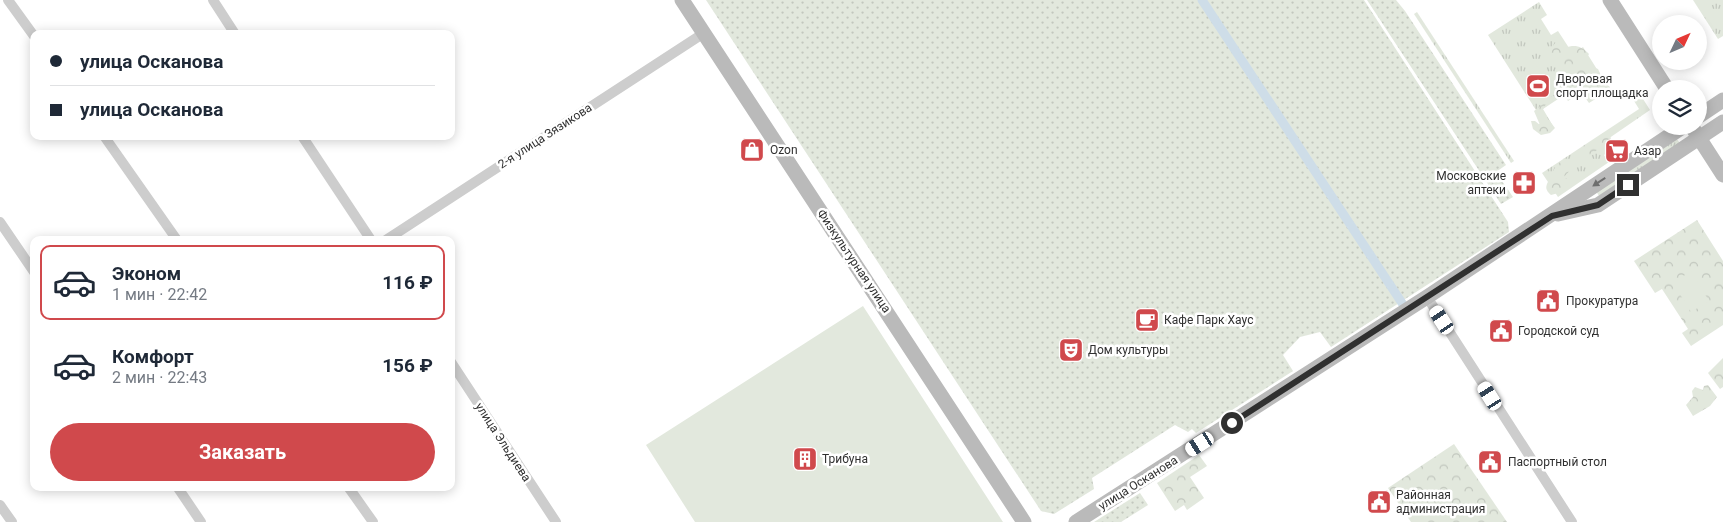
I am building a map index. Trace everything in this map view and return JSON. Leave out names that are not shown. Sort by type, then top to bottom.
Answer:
[{"type":"street","points":[[8,0],[30,30]]},
{"type":"street","points":[[213,0],[232,30]]},
{"type":"street","name":"Физкультурная улица","points":[[682,0],[1024,522]]},
{"type":"street","points":[[1610,0],[1661,80]]},
{"type":"street","name":"2-я улица Зязикова","points":[[392,236],[704,33]]},
{"type":"street","points":[[1707,111],[1723,100]]},
{"type":"street","name":"улица Осканова","points":[[1707,128],[1723,122]]},
{"type":"street","name":"улица Осканова","points":[[1076,522],[1428,297],[1671,135]]},
{"type":"street","name":"улица Осканова","points":[[1552,216],[1598,205],[1691,135]]},
{"type":"street","points":[[1697,135],[1723,175]]},
{"type":"street","points":[[107,140],[174,236]]},
{"type":"street","points":[[305,140],[368,236]]},
{"type":"street","points":[[0,222],[30,266]]},
{"type":"street","points":[[1428,297],[1572,522]]},
{"type":"street","name":"улица Эльдиева","points":[[455,368],[556,522]]},
{"type":"street","points":[[180,491],[201,522]]},
{"type":"street","points":[[351,491],[373,522]]},
{"type":"street","points":[[0,505],[12,522]]},
{"type":"green space","points":[[706,0],[1364,0],[1508,222],[1509,232],[1331,347],[1320,332],[1300,337],[1283,355],[1293,371],[1196,433],[1192,429],[1188,432],[1175,425],[1092,478],[1094,489],[1054,514],[1041,511]]},
{"type":"green space","points":[[1367,0],[1396,0],[1405,11],[1506,165],[1496,172],[1513,197],[1501,204]]},
{"type":"green space","points":[[1693,0],[1723,0],[1723,36],[1718,39],[1708,23],[1708,15],[1703,15]]},
{"type":"green space","points":[[1539,2],[1547,15],[1541,19],[1551,35],[1558,31],[1573,54],[1583,47],[1610,90],[1589,103],[1581,92],[1568,101],[1564,95],[1543,109],[1553,126],[1537,126],[1543,121],[1488,35]]},
{"type":"green space","points":[[1417,12],[1514,161],[1511,163],[1414,14]]},
{"type":"green space","points":[[1556,42],[1563,43],[1565,48],[1578,46],[1589,54],[1585,61],[1587,65],[1598,69],[1604,82],[1610,87],[1608,91],[1600,95],[1593,84],[1580,84],[1576,88],[1572,85],[1569,87],[1563,80],[1571,71],[1567,73],[1554,65],[1559,57],[1552,60],[1547,53]]},
{"type":"green space","name":"Дворовая спорт площадка","points":[[1537,66],[1555,94],[1538,105],[1520,77]]},
{"type":"green space","points":[[1638,91],[1650,110],[1605,141],[1610,150],[1604,155],[1609,162],[1558,197],[1542,173],[1639,109],[1631,96]]},
{"type":"green space","points":[[1543,104],[1546,104],[1542,111],[1555,128],[1550,133],[1541,135],[1533,129],[1531,121],[1535,121],[1540,125],[1534,111]]},
{"type":"green space","points":[[1603,133],[1610,134],[1611,140],[1586,158],[1580,152]]},
{"type":"green space","points":[[1676,138],[1680,143],[1599,196],[1596,191]]},
{"type":"green space","points":[[1566,160],[1574,166],[1562,179],[1575,179],[1576,182],[1562,192],[1551,195],[1546,186],[1557,164]]},
{"type":"green space","points":[[1697,220],[1723,261],[1723,325],[1691,346],[1682,333],[1688,329],[1662,289],[1655,293],[1634,261]]},
{"type":"green space","points":[[1691,271],[1709,301],[1691,312],[1673,283]]},
{"type":"green space","points":[[863,306],[1003,522],[695,522],[646,445]]},
{"type":"green space","points":[[1723,358],[1723,387],[1720,389],[1708,373]]},
{"type":"green space","points":[[1708,385],[1717,397],[1710,406],[1693,416],[1686,405],[1693,397],[1692,391],[1695,387],[1703,390],[1704,386]]},
{"type":"green space","points":[[1454,444],[1507,522],[1411,522],[1388,488]]},
{"type":"green space","points":[[1199,455],[1207,466],[1190,477],[1204,498],[1187,510],[1184,505],[1175,511],[1157,483]]},
{"type":"green space","points":[[1140,493],[1148,505],[1121,522],[1094,522]]},
{"type":"waterway","points":[[1202,0],[1402,303]]},
{"type":"place","name":"Дворовая спорт площадка","points":[[1538,86]]},
{"type":"place","name":"Ozon","points":[[752,150]]},
{"type":"place","name":"Азар","points":[[1617,151]]},
{"type":"place","name":"Московские аптеки","points":[[1524,183]]},
{"type":"place","name":"Прокуратура","points":[[1548,301]]},
{"type":"place","name":"Кафе Парк Хаус","points":[[1147,320]]},
{"type":"place","name":"Городской суд","points":[[1501,331]]},
{"type":"place","name":"Дом культуры","points":[[1071,350]]},
{"type":"place","name":"Трибуна","points":[[805,459]]},
{"type":"place","name":"Паспортный стол","points":[[1490,462]]},
{"type":"place","name":"Районная администрация","points":[[1379,502]]},
{"type":"route","points":[[1232,423],[1552,216],[1598,205],[1628,185]]}]
